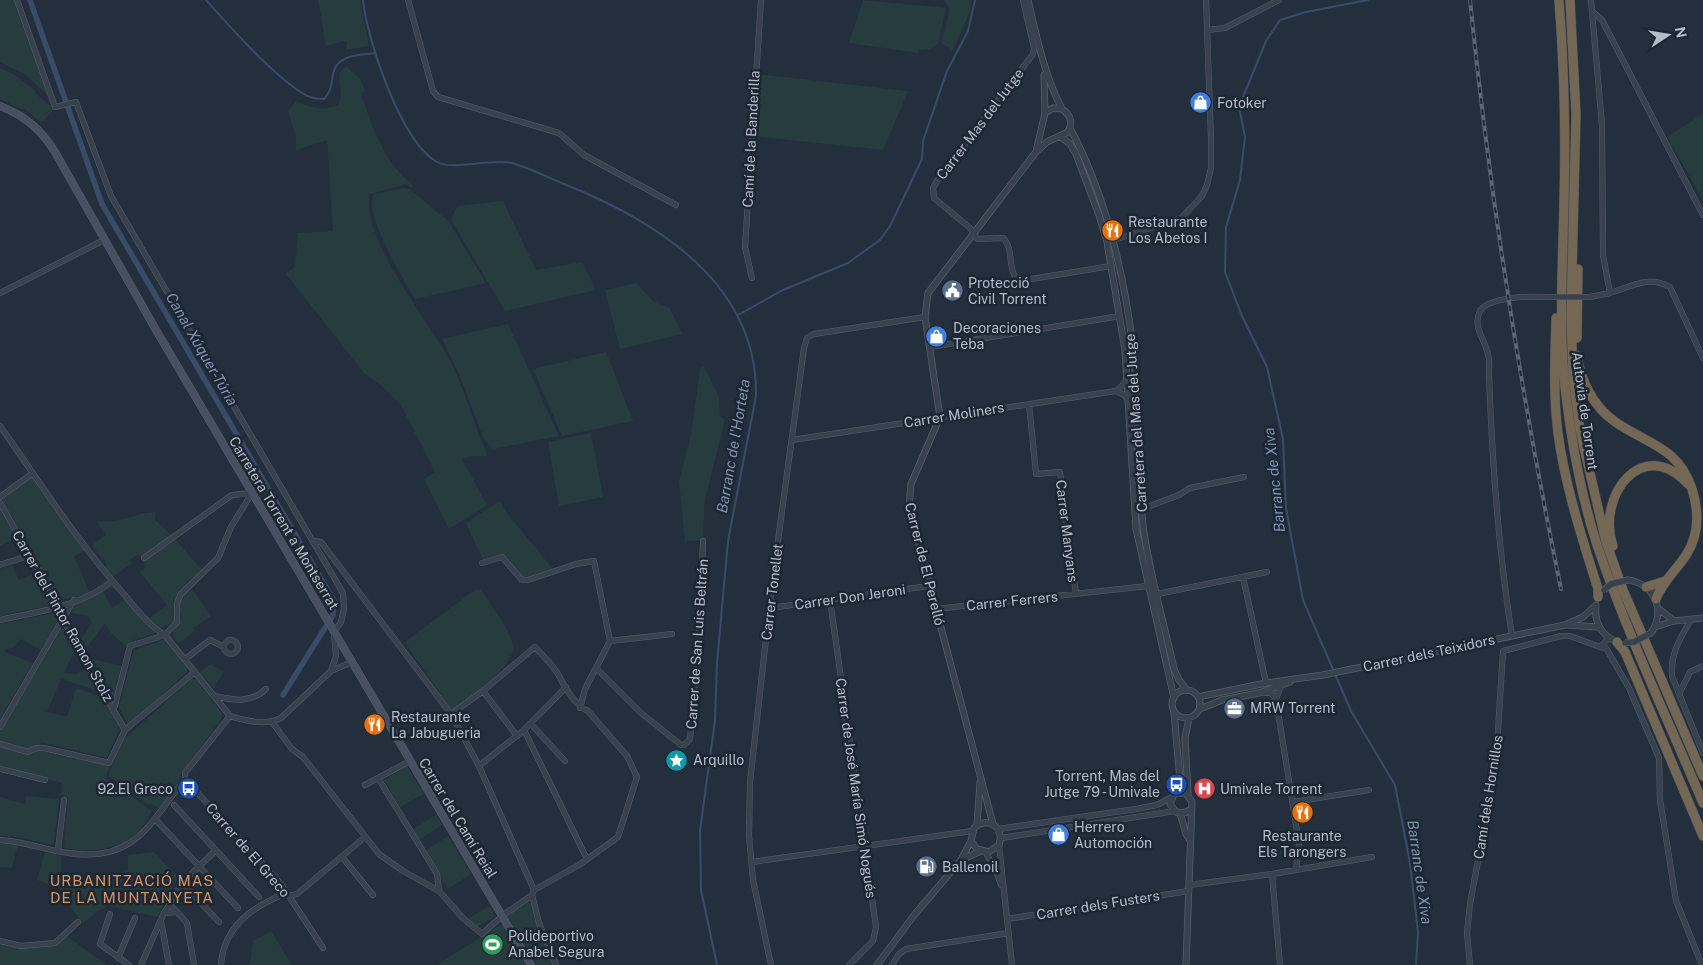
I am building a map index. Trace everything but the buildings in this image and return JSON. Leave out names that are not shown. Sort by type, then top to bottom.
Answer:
[{"type":"highway","name":"Autovia de Torrent","points":[[1559,0],[1564,113],[1561,314],[1564,378],[1583,492],[1597,543],[1615,593],[1703,803]]},
{"type":"highway","name":"Autovia de Torrent","points":[[1570,0],[1574,53],[1576,151],[1571,314],[1573,376],[1580,430],[1593,491],[1612,558],[1651,659],[1703,776]]},
{"type":"highway","points":[[1574,53],[1580,114],[1577,358],[1583,382],[1596,405],[1614,421],[1672,455],[1685,471],[1697,510],[1695,537],[1684,562],[1665,581],[1656,599]]},
{"type":"highway","points":[[1564,113],[1554,379],[1557,424],[1570,496],[1599,598]]},
{"type":"highway","points":[[1690,745],[1611,541],[1610,516],[1615,495],[1624,480],[1636,470],[1653,465],[1666,467],[1680,475],[1691,487]]},
{"type":"highway","points":[[1646,587],[1665,581]]},
{"type":"highway","points":[[1617,641],[1625,652],[1703,836]]},
{"type":"main road","name":"Carretera Torrent a Montserrat","points":[[0,106],[29,121],[48,140],[104,240],[334,631]]},
{"type":"main road","name":"Carrer del Camí Reial","points":[[334,631],[530,965]]},
{"type":"street","points":[[17,0],[55,107],[76,102],[111,196],[313,541],[344,598],[343,616],[334,631],[336,656],[331,671]]},
{"type":"street","points":[[408,0],[433,91],[438,98],[559,133],[584,155],[676,205]]},
{"type":"street","name":"Camí de la Banderilla","points":[[752,278],[745,247],[760,0]]},
{"type":"street","name":"Carrer Mas del Jutge","points":[[973,234],[970,228],[937,202],[933,188],[1032,56],[1034,48],[1022,0]]},
{"type":"street","points":[[940,417],[926,318],[928,293],[1036,152],[1070,128],[1070,117],[1062,109],[1043,63],[1028,0]]},
{"type":"street","points":[[1114,240],[1181,218],[1202,196],[1208,185],[1211,168],[1211,139],[1206,0]]},
{"type":"street","points":[[1207,30],[1225,28],[1279,0]]},
{"type":"street","points":[[1591,0],[1602,125],[1603,255],[1610,293]]},
{"type":"street","points":[[1593,11],[1602,20],[1703,215]]},
{"type":"street","points":[[1036,152],[1042,129],[1041,124],[1046,90],[1043,63]]},
{"type":"street","points":[[1044,113],[1053,108],[1062,109]]},
{"type":"street","name":"Carretera del Mas del Jutge","points":[[1070,128],[1084,155],[1106,212],[1114,240],[1133,348],[1142,509],[1157,594],[1174,669],[1179,680],[1187,690]]},
{"type":"street","points":[[1042,129],[1045,133],[1058,138]]},
{"type":"street","name":"Carretera del Mas del Jutge","points":[[1058,138],[1070,144],[1076,154],[1099,215],[1111,266],[1120,316],[1127,376],[1134,513],[1148,586],[1174,698]]},
{"type":"street","points":[[973,234],[977,240],[1003,238],[1008,242],[1013,276],[1019,281],[1111,266]]},
{"type":"street","points":[[0,293],[104,240]]},
{"type":"street","points":[[1512,636],[1500,550],[1489,399],[1489,357],[1478,328],[1480,310],[1493,302],[1525,297],[1590,297],[1648,281],[1659,280],[1670,287],[1703,358]]},
{"type":"street","points":[[930,347],[1120,316]]},
{"type":"street","name":"Carrer Tonellet","points":[[771,965],[753,880],[749,836],[750,782],[770,608],[807,338],[814,334],[926,318]]},
{"type":"street","points":[[1127,376],[1125,383],[1116,391],[1124,395],[1128,401]]},
{"type":"street","name":"Carrer Moliners","points":[[792,440],[1116,391]]},
{"type":"street","name":"Carrer Manyans","points":[[1029,404],[1036,474],[1060,472],[1076,594]]},
{"type":"street","name":"Carrer de El Perelló","points":[[940,417],[910,484],[908,494],[909,508],[979,776],[996,826]]},
{"type":"street","points":[[0,426],[64,517],[66,523],[112,581],[152,625],[166,635],[230,716],[246,720],[272,722],[281,718],[331,671],[352,662]]},
{"type":"street","points":[[0,497],[34,473]]},
{"type":"street","points":[[1142,509],[1180,495],[1190,488],[1244,477]]},
{"type":"street","points":[[144,558],[232,495],[252,493]]},
{"type":"street","points":[[114,709],[130,646],[166,635],[177,622],[177,604],[180,595],[220,555],[231,527],[252,493]]},
{"type":"street","name":"Carrer del Pintor Ramon Stolz","points":[[0,503],[60,607],[71,637],[125,730]]},
{"type":"street","points":[[313,541],[321,542],[451,714],[479,766],[533,893],[539,923],[556,965]]},
{"type":"street","name":"Carrer de San Luis Beltrán","points":[[597,669],[641,713],[681,745],[684,745],[690,739],[703,593],[703,541]]},
{"type":"street","points":[[0,565],[31,555]]},
{"type":"street","points":[[482,564],[502,557],[522,580],[528,580],[594,561],[610,641],[585,689],[580,708]]},
{"type":"street","points":[[1157,594],[1267,572]]},
{"type":"street","points":[[1243,576],[1266,683]]},
{"type":"street","points":[[1600,647],[1617,641],[1634,642],[1650,634],[1655,627],[1659,609],[1656,599],[1646,587],[1628,580],[1611,584],[1599,598],[1595,616],[1598,627],[1617,641]]},
{"type":"street","points":[[0,620],[60,607],[104,587],[112,581]]},
{"type":"street","name":"Carrer Don Jeroni","points":[[770,608],[929,586]]},
{"type":"street","name":"Carrer Ferrers","points":[[935,609],[1148,586]]},
{"type":"street","name":"Carrer dels Teixidors","points":[[1198,696],[1266,683],[1292,681],[1323,675],[1565,624],[1583,617],[1599,598]]},
{"type":"street","points":[[0,728],[74,600]]},
{"type":"street","name":"Carrer de José María Simó Nogués","points":[[830,600],[876,934],[873,941],[848,965]]},
{"type":"street","points":[[1659,609],[1674,622]]},
{"type":"street","points":[[1655,627],[1703,618]]},
{"type":"street","points":[[1690,621],[1676,648],[1671,663],[1672,676],[1703,753]]},
{"type":"street","name":"Carrer dels Teixidors","points":[[1565,624],[1598,627]]},
{"type":"street","points":[[610,641],[672,634]]},
{"type":"street","name":"Camí dels Hornillos","points":[[1470,965],[1467,933],[1470,904],[1496,763],[1503,651],[1507,648],[1561,636],[1570,636],[1600,647]]},
{"type":"street","points":[[185,658],[210,640],[224,647]]},
{"type":"street","points":[[272,722],[292,749],[303,757],[386,861],[439,891],[477,932],[482,934],[533,893],[618,837],[636,777],[627,756],[588,711],[580,708],[558,674],[535,647],[483,691],[451,714]]},
{"type":"street","points":[[1600,647],[1606,648],[1618,666],[1659,758],[1660,800],[1676,901],[1702,965]]},
{"type":"street","points":[[1679,694],[1690,672],[1703,666]]},
{"type":"street","points":[[0,744],[28,752],[36,748],[44,748],[108,763],[125,730],[195,672]]},
{"type":"street","name":"Carrer dels Teixidors","points":[[1200,709],[1222,700],[1258,693],[1292,681]]},
{"type":"street","points":[[1281,686],[1276,699],[1299,844],[1296,870]]},
{"type":"street","points":[[479,766],[518,736],[566,687]]},
{"type":"street","points":[[214,696],[239,700],[254,699],[266,689]]},
{"type":"street","points":[[1174,712],[1184,718],[1196,715],[1200,709],[1198,696],[1187,690],[1179,692],[1174,698],[1172,705],[1180,771],[1170,804],[1177,812],[1190,839]]},
{"type":"street","points":[[483,691],[518,736]]},
{"type":"street","points":[[1258,693],[1271,693],[1276,699]]},
{"type":"street","points":[[0,840],[66,853],[105,852],[130,844],[140,837],[185,779],[185,773],[230,716]]},
{"type":"street","points":[[1186,965],[1190,839],[1192,833],[1190,810],[1192,802],[1188,794],[1185,738],[1189,718]]},
{"type":"street","points":[[531,724],[565,761]]},
{"type":"street","points":[[524,730],[587,858]]},
{"type":"street","points":[[366,786],[410,761]]},
{"type":"street","points":[[0,769],[45,780]]},
{"type":"street","name":"Carrer de El Perelló","points":[[977,825],[980,799],[979,776]]},
{"type":"street","points":[[378,778],[437,874],[439,891]]},
{"type":"street","name":"Carrer de El Greco","points":[[185,779],[281,884],[323,948]]},
{"type":"street","points":[[1293,802],[1369,790]]},
{"type":"street","points":[[877,965],[961,860],[971,841],[972,831],[977,825],[985,822],[996,826],[1136,809],[1157,805],[1174,795],[1188,794]]},
{"type":"street","points":[[58,850],[64,800]]},
{"type":"street","points":[[174,804],[259,897]]},
{"type":"street","points":[[1001,838],[1190,810]]},
{"type":"street","points":[[157,821],[238,908]]},
{"type":"street","points":[[996,826],[1001,838],[999,845],[1012,965]]},
{"type":"street","points":[[752,862],[972,831]]},
{"type":"street","points":[[221,965],[223,946],[231,930],[239,920],[284,894],[297,894],[365,837]]},
{"type":"street","points":[[971,841],[983,852],[995,868],[1004,893]]},
{"type":"street","points":[[961,860],[983,852],[993,851],[999,845]]},
{"type":"street","points":[[141,965],[164,913],[182,883],[216,850]]},
{"type":"street","points":[[342,857],[373,895]]},
{"type":"street","points":[[1189,884],[1272,874],[1372,857]]},
{"type":"street","points":[[1272,874],[1280,965]]},
{"type":"street","points":[[182,883],[219,922]]},
{"type":"street","name":"Carrer dels Fusters","points":[[1007,918],[1189,892]]},
{"type":"street","points":[[169,904],[187,923],[194,965]]},
{"type":"street","points":[[164,913],[177,912]]},
{"type":"street","points":[[110,914],[100,942],[118,958],[130,965]]},
{"type":"street","points":[[118,958],[135,918]]},
{"type":"street","points":[[161,921],[169,965]]},
{"type":"street","points":[[0,941],[21,946],[55,943],[78,922]]},
{"type":"street","points":[[892,965],[900,954],[906,950],[1009,933]]},
{"type":"green space","points":[[0,0],[15,0],[48,96],[26,75],[0,62]]},
{"type":"green space","points":[[318,0],[360,0],[369,46],[346,50],[347,42],[344,41],[326,46]]},
{"type":"green space","points":[[863,0],[946,8],[938,44],[930,49],[919,50],[918,53],[849,43]]},
{"type":"green space","points":[[944,0],[971,0],[970,12],[953,50],[941,43],[950,10]]},
{"type":"green space","points":[[346,66],[360,79],[365,90],[361,94],[380,144],[394,166],[413,185],[411,188],[406,184],[370,194],[369,211],[375,232],[398,278],[455,370],[486,451],[486,456],[473,456],[462,459],[487,505],[449,529],[424,479],[435,472],[401,405],[383,387],[364,373],[286,274],[295,266],[298,233],[333,231],[327,140],[296,150],[296,137],[288,111],[296,101],[317,108],[328,108],[338,105],[341,97],[339,73]]},
{"type":"green space","points":[[0,68],[15,75],[36,91],[35,93],[54,109],[41,123],[24,108],[23,110],[0,99]]},
{"type":"green space","points":[[757,74],[908,92],[883,150],[753,136]]},
{"type":"green space","points":[[1703,114],[1703,200],[1667,137]]},
{"type":"green space","points":[[404,188],[410,189],[449,222],[486,283],[415,299],[386,247],[374,216],[372,203],[374,194]]},
{"type":"green space","points":[[503,201],[536,270],[582,262],[596,290],[505,311],[451,220],[457,206]]},
{"type":"green space","points":[[636,283],[654,302],[669,308],[683,334],[620,349],[605,290]]},
{"type":"green space","points":[[508,324],[559,436],[492,449],[483,437],[459,374],[442,339]]},
{"type":"green space","points":[[606,352],[633,421],[562,436],[533,369]]},
{"type":"green space","points":[[704,366],[719,397],[720,416],[725,420],[705,499],[703,534],[705,540],[685,541],[679,481],[692,430],[700,368]]},
{"type":"green space","points":[[591,433],[603,497],[559,506],[548,442]]},
{"type":"green space","points":[[33,476],[86,550],[74,556],[90,593],[59,601],[2,500]]},
{"type":"green space","points":[[500,501],[509,516],[553,569],[536,577],[522,578],[503,556],[483,560],[466,523]]},
{"type":"green space","points":[[0,508],[17,537],[0,546]]},
{"type":"green space","points":[[156,512],[155,520],[171,535],[142,558],[138,554],[130,560],[132,563],[113,577],[104,567],[107,565],[92,545],[106,535],[96,521],[119,520]]},
{"type":"green space","points":[[173,537],[202,570],[186,583],[175,600],[175,621],[161,628],[149,618],[167,605],[140,572],[146,567],[142,561]]},
{"type":"green space","points":[[12,565],[19,580],[37,572],[54,603],[53,605],[0,616],[0,569]]},
{"type":"green space","points":[[189,585],[211,616],[193,628],[195,631],[178,644],[172,632],[182,619],[178,602]]},
{"type":"green space","points":[[102,589],[112,608],[126,599],[156,633],[133,640],[127,647],[111,633],[105,623],[84,651],[79,642],[92,623],[88,616],[71,613],[77,602]]},
{"type":"green space","points":[[476,589],[481,590],[500,618],[509,634],[513,648],[511,656],[498,673],[452,711],[405,642]]},
{"type":"green space","points":[[59,612],[61,616],[41,650],[21,639],[14,647],[6,649],[5,652],[33,663],[0,719],[0,624]]},
{"type":"green space","points":[[61,629],[64,629],[76,652],[64,673],[76,674],[86,669],[99,691],[61,679],[47,712],[67,717],[76,688],[103,697],[122,730],[119,730],[107,758],[41,742],[40,746],[37,745],[28,751],[0,742],[0,732]]},
{"type":"green space","points":[[165,639],[187,667],[187,672],[130,724],[127,723],[119,706],[134,650]]},
{"type":"green space","points":[[89,658],[122,666],[114,696],[111,695]]},
{"type":"green space","points":[[210,664],[224,672],[213,688],[200,672]]},
{"type":"green space","points":[[192,679],[196,679],[222,713],[222,718],[179,776],[180,779],[160,809],[150,803],[149,805],[109,777],[109,773],[123,740]]},
{"type":"green space","points":[[0,746],[26,754],[43,749],[64,754],[75,760],[77,758],[110,766],[105,778],[152,811],[135,835],[120,844],[96,849],[79,850],[64,848],[68,798],[61,795],[62,783],[0,767]]},
{"type":"green space","points":[[407,766],[424,794],[400,807],[384,780]]},
{"type":"green space","points":[[26,796],[59,799],[54,843],[52,845],[11,836],[0,836],[0,797],[25,804]]},
{"type":"green space","points":[[436,815],[442,825],[419,840],[413,829]]},
{"type":"green space","points":[[448,836],[471,874],[448,889],[425,851]]},
{"type":"green space","points":[[0,843],[18,845],[12,868],[1,867],[0,869]]},
{"type":"green space","points":[[45,852],[61,856],[61,879],[73,878],[80,881],[128,871],[128,855],[154,852],[178,878],[167,897],[159,917],[109,906],[99,910],[82,924],[59,888],[37,880]]},
{"type":"green space","points":[[529,901],[539,931],[554,965],[537,965],[506,914]]},
{"type":"green space","points":[[490,906],[495,917],[476,927],[469,918]]},
{"type":"green space","name":"Polideportivo Anabel Segura","points":[[502,924],[526,965],[438,964]]},
{"type":"green space","points":[[271,931],[292,965],[250,965],[253,941]]},
{"type":"green space","points":[[65,935],[107,965],[0,965],[0,943],[44,946]]},
{"type":"waterway","name":"Canal Xúquer-Túria","points":[[30,0],[102,204],[334,601],[333,615],[283,695]]},
{"type":"waterway","points":[[206,0],[264,62],[290,84],[310,97],[324,99],[327,96],[335,67],[344,59],[356,55],[376,53]]},
{"type":"waterway","name":"Barranc de l'Horteta","points":[[363,0],[371,39],[388,88],[411,134],[424,151],[437,162],[444,164],[463,165],[503,162],[519,165],[599,199],[634,217],[666,238],[696,262],[721,289],[740,321],[752,356],[756,396],[728,541],[717,663],[715,720],[700,831],[701,890],[717,965]]},
{"type":"waterway","points":[[738,315],[783,290],[848,263],[880,240],[890,226],[922,159],[923,141],[947,71],[968,31],[975,0]]},
{"type":"waterway","name":"Barranc de Xiva","points":[[1368,0],[1306,12],[1280,20],[1266,41],[1239,107],[1245,137],[1240,180],[1226,227],[1225,272],[1242,316],[1267,367],[1283,439],[1286,508],[1303,600],[1351,711],[1395,785],[1410,863],[1418,932],[1416,965]]},
{"type":"railway","points":[[1470,0],[1487,148],[1508,296],[1546,516],[1561,589]]},
{"type":"place","name":"Fotoker","points":[[1201,103]]},
{"type":"place","name":"Restaurante Los Abetos I","points":[[1112,230]]},
{"type":"place","name":"Protecció Civil Torrent","points":[[952,291]]},
{"type":"place","name":"Decoraciones Teba","points":[[937,336]]},
{"type":"place","name":"MRW Torrent","points":[[1234,708]]},
{"type":"place","name":"Restaurante La Jabugueria","points":[[375,725]]},
{"type":"place","name":"Arquillo","points":[[677,760]]},
{"type":"place","name":"Torrent, Mas del Jutge 79 - Umivale","points":[[1176,784]]},
{"type":"place","name":"92.El Greco","points":[[189,789]]},
{"type":"place","name":"Umivale Torrent","points":[[1204,789]]},
{"type":"place","name":"Restaurante Els Tarongers","points":[[1302,813]]},
{"type":"place","name":"Herrero Automoción","points":[[1058,835]]},
{"type":"place","name":"Ballenoil","points":[[926,867]]},
{"type":"place","name":"Polideportivo Anabel Segura","points":[[492,944]]},
{"type":"district","name":"URBANITZACIÓ MAS DE LA MUNTANYETA","points":[[132,888]]}]
